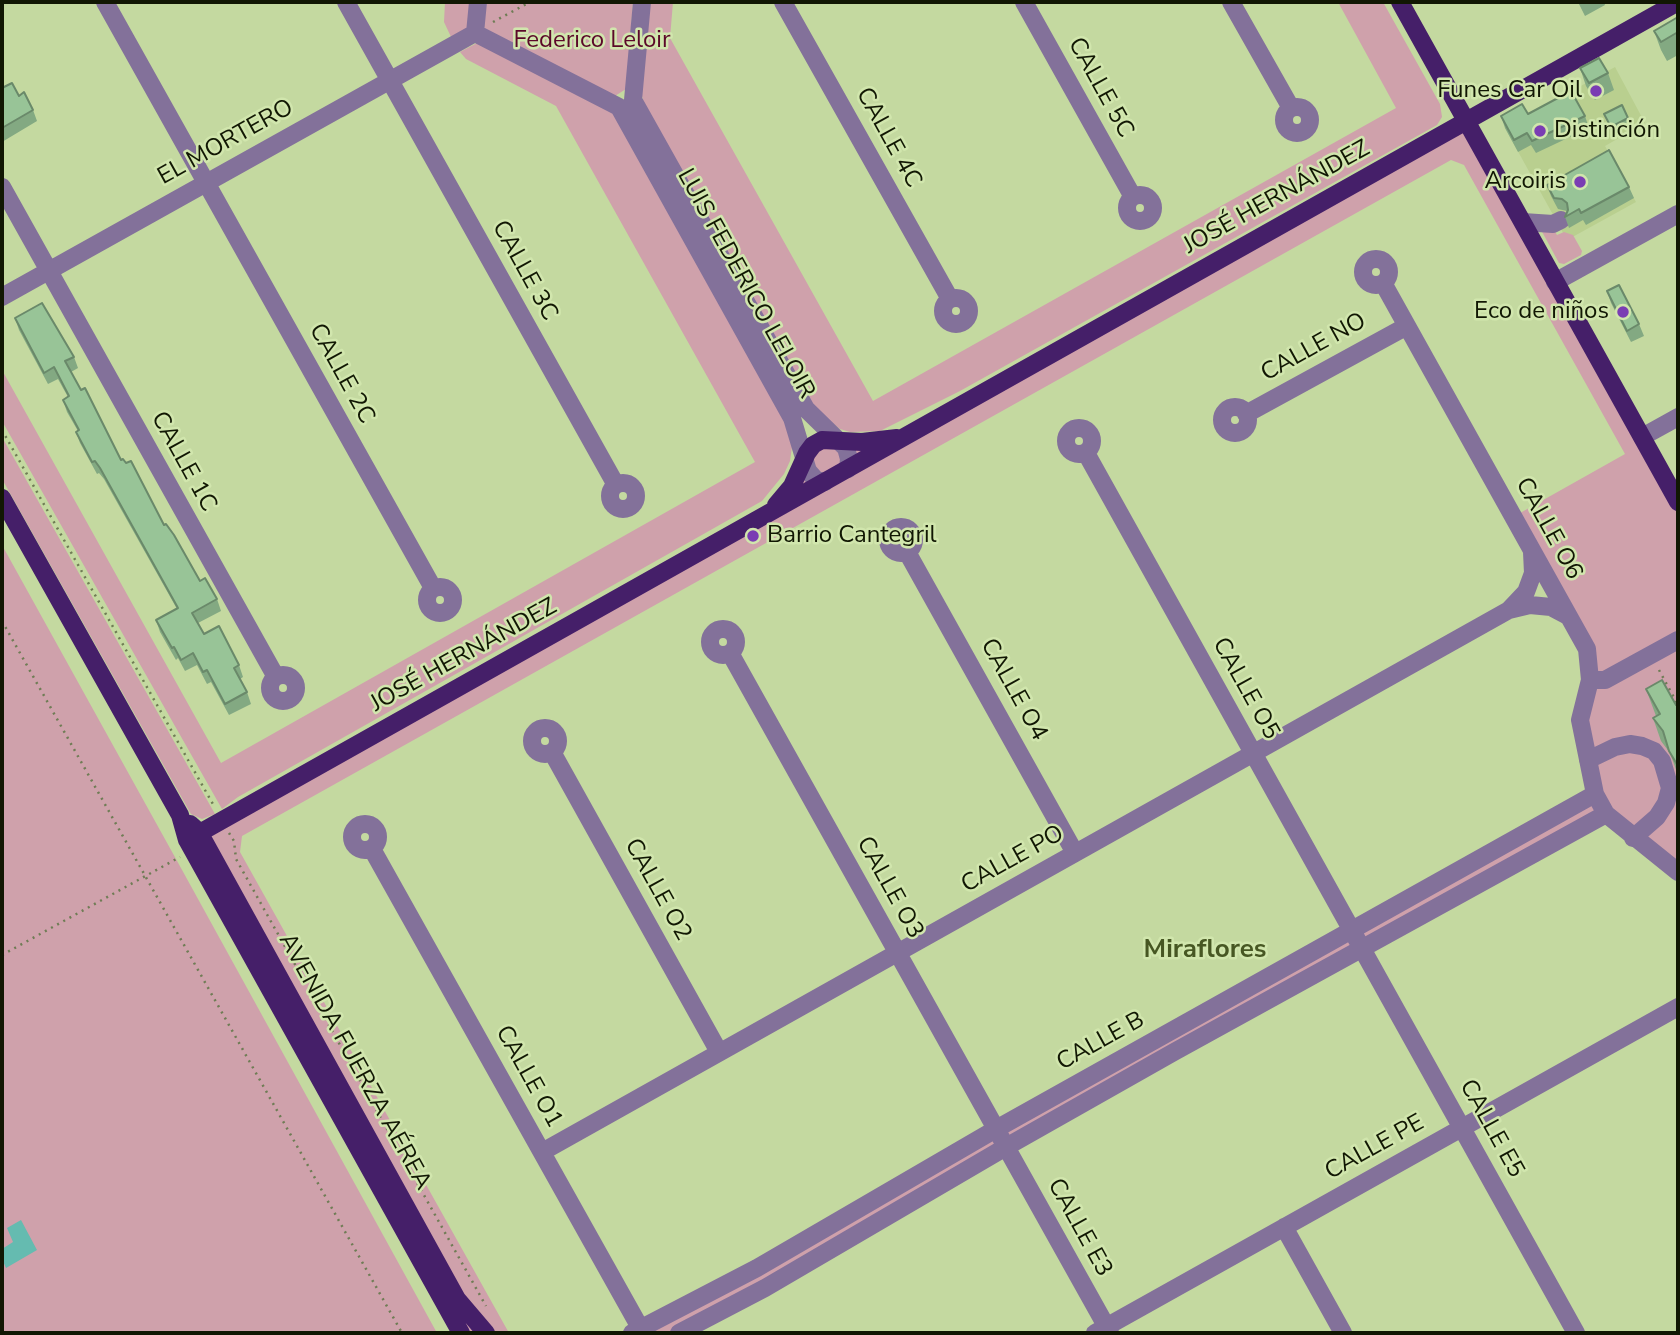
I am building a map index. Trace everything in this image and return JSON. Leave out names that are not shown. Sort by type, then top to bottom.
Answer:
[{"type":"main road","points":[[1400,2],[1678,502]]},
{"type":"main road","name":"JOSÉ HERNÁNDEZ","points":[[193,841],[882,451],[901,437],[1678,2]]},
{"type":"main road","name":"JOSÉ HERNÁNDEZ","points":[[765,515],[792,486],[813,445],[822,440],[862,442],[901,437]]},
{"type":"main road","name":"AVENIDA FUERZA AÉREA","points":[[2,498],[180,815],[461,1333]]},
{"type":"main road","name":"AVENIDA FUERZA AÉREA","points":[[193,841],[457,1299],[486,1333]]},
{"type":"street","name":"CALLE 2C","points":[[105,2],[433,588]]},
{"type":"street","name":"CALLE 3C","points":[[346,2],[616,485]]},
{"type":"street","points":[[478,2],[475,33],[626,104],[642,2]]},
{"type":"street","name":"CALLE 4C","points":[[783,2],[950,299]]},
{"type":"street","name":"CALLE 5C","points":[[1024,2],[1133,197]]},
{"type":"street","points":[[1231,2],[1291,108]]},
{"type":"street","name":"EL MORTERO","points":[[2,297],[475,33]]},
{"type":"street","name":"LUIS FEDERICO LELOIR","points":[[626,104],[806,409],[846,448],[848,469]]},
{"type":"street","name":"LUIS FEDERICO LELOIR","points":[[626,104],[792,418],[804,462]]},
{"type":"street","name":"CALLE 1C","points":[[2,187],[276,677]]},
{"type":"street","points":[[1555,282],[1678,214]]},
{"type":"street","points":[[1523,222],[1553,224],[1562,220]]},
{"type":"street","name":"CALLE O6","points":[[1383,283],[1587,649],[1590,680],[1580,720],[1595,794],[1606,814]]},
{"type":"street","name":"CALLE NO","points":[[1245,414],[1407,326]]},
{"type":"street","points":[[1642,437],[1678,417]]},
{"type":"street","name":"CALLE O5","points":[[1086,453],[1362,949]]},
{"type":"street","points":[[804,462],[816,480],[825,482]]},
{"type":"street","name":"CALLE PO","points":[[1509,610],[1526,592],[1533,573],[1532,549]]},
{"type":"street","name":"CALLE O4","points":[[907,552],[1076,853]]},
{"type":"street","name":"CALLE PO","points":[[542,1152],[1509,610],[1530,604],[1551,607],[1569,616]]},
{"type":"street","points":[[1590,680],[1605,680],[1678,640]]},
{"type":"street","name":"CALLE O3","points":[[730,653],[1006,1147]]},
{"type":"street","points":[[1588,760],[1615,747],[1629,744],[1654,751],[1662,761],[1670,788],[1666,803],[1657,817],[1633,838]]},
{"type":"street","name":"CALLE O2","points":[[552,752],[719,1052]]},
{"type":"street","name":"CALLE B","points":[[639,1332],[1595,794]]},
{"type":"street","points":[[1606,814],[1678,872]]},
{"type":"street","name":"CALLE B","points":[[679,1333],[765,1288],[1006,1147],[1606,814]]},
{"type":"street","name":"CALLE O1","points":[[372,849],[542,1152],[639,1332]]},
{"type":"street","name":"CALLE E5","points":[[1362,949],[1576,1333]]},
{"type":"street","name":"CALLE PE","points":[[1104,1331],[1678,1007]]},
{"type":"street","name":"CALLE E3","points":[[1006,1147],[1104,1331]]},
{"type":"street","points":[[1284,1227],[1343,1333]]},
{"type":"path","points":[[475,33],[530,2]]},
{"type":"path","points":[[2,429],[217,810]]},
{"type":"path","points":[[2,621],[402,1333]]},
{"type":"path","points":[[1651,655],[1678,705]]},
{"type":"path","points":[[228,831],[234,841],[236,859],[491,1315]]},
{"type":"path","points":[[2,955],[145,876],[193,841]]},
{"type":"shaded area","points":[[1615,67],[1645,123],[1605,146],[1636,202],[1567,240],[1505,128]]},
{"type":"green space","points":[[445,2],[472,2],[471,21],[466,31],[452,39],[444,22]]},
{"type":"green space","name":"Federico Leloir","points":[[484,2],[633,2],[626,89],[615,96],[486,31],[482,23]]},
{"type":"green space","points":[[649,2],[673,2],[670,38],[873,401],[1396,108],[1338,2],[1383,2],[1440,104],[1442,117],[1437,125],[960,391],[880,431],[850,432],[840,429],[812,407],[645,108],[641,92]]},
{"type":"green space","points":[[477,43],[609,109],[619,118],[784,411],[792,447],[790,461],[784,474],[762,501],[238,797],[222,809],[2,421],[2,370],[221,763],[755,462],[556,106],[466,59],[460,52]]},
{"type":"green space","points":[[1465,121],[1678,502],[1678,872],[1606,814],[679,1333],[643,1333],[1595,794],[1584,746],[1587,649],[1513,517],[1625,454],[1464,165],[1451,160],[242,836],[240,852],[509,1333],[461,1333],[187,840],[765,515],[813,445],[881,441]]},
{"type":"green space","points":[[1540,228],[1554,230],[1557,235],[1564,232],[1573,235],[1582,251],[1581,255],[1564,264],[1559,263]]},
{"type":"green space","points":[[2,437],[215,814],[202,819],[191,814],[2,479]]},
{"type":"green space","points":[[2,545],[176,859],[437,1333],[2,1333]]},
{"type":"water","points":[[21,1220],[37,1250],[6,1268],[2,1249],[13,1242],[7,1228]]},
{"type":"building","points":[[1678,17],[1678,32],[1661,42],[1654,31]]},
{"type":"building","points":[[1599,58],[1608,73],[1589,83],[1580,68]]},
{"type":"building","points":[[12,83],[19,96],[24,92],[33,110],[2,128],[2,88]]},
{"type":"building","points":[[1571,91],[1585,116],[1532,141],[1527,133],[1514,140],[1501,116],[1522,104],[1528,114]]},
{"type":"building","points":[[1622,105],[1628,118],[1611,127],[1604,114]]},
{"type":"building","points":[[1609,150],[1629,187],[1581,213],[1579,209],[1565,217],[1567,203],[1554,198],[1547,185]]},
{"type":"building","points":[[1619,285],[1639,324],[1627,331],[1607,291]]},
{"type":"building","points":[[42,303],[74,357],[65,361],[81,390],[85,388],[121,460],[126,463],[131,461],[164,525],[166,524],[174,535],[200,581],[205,578],[217,599],[192,613],[204,634],[219,626],[239,665],[234,668],[247,692],[225,704],[207,670],[203,672],[193,653],[181,660],[156,620],[178,608],[100,468],[95,461],[92,462],[76,432],[79,430],[63,400],[69,396],[54,367],[44,373],[15,318]]},
{"type":"building","points":[[1662,680],[1676,705],[1678,704],[1678,766],[1669,751],[1663,731],[1653,718],[1660,714],[1646,689]]},
{"type":"place","name":"Funes Car Oil","points":[[1596,91]]},
{"type":"place","name":"Distinción","points":[[1540,131]]},
{"type":"place","name":"Arcoiris","points":[[1580,182]]},
{"type":"place","name":"Eco de niños","points":[[1623,312]]},
{"type":"place","name":"Barrio Cantegril","points":[[753,536]]},
{"type":"district","name":"Miraflores","points":[[1205,951]]}]
